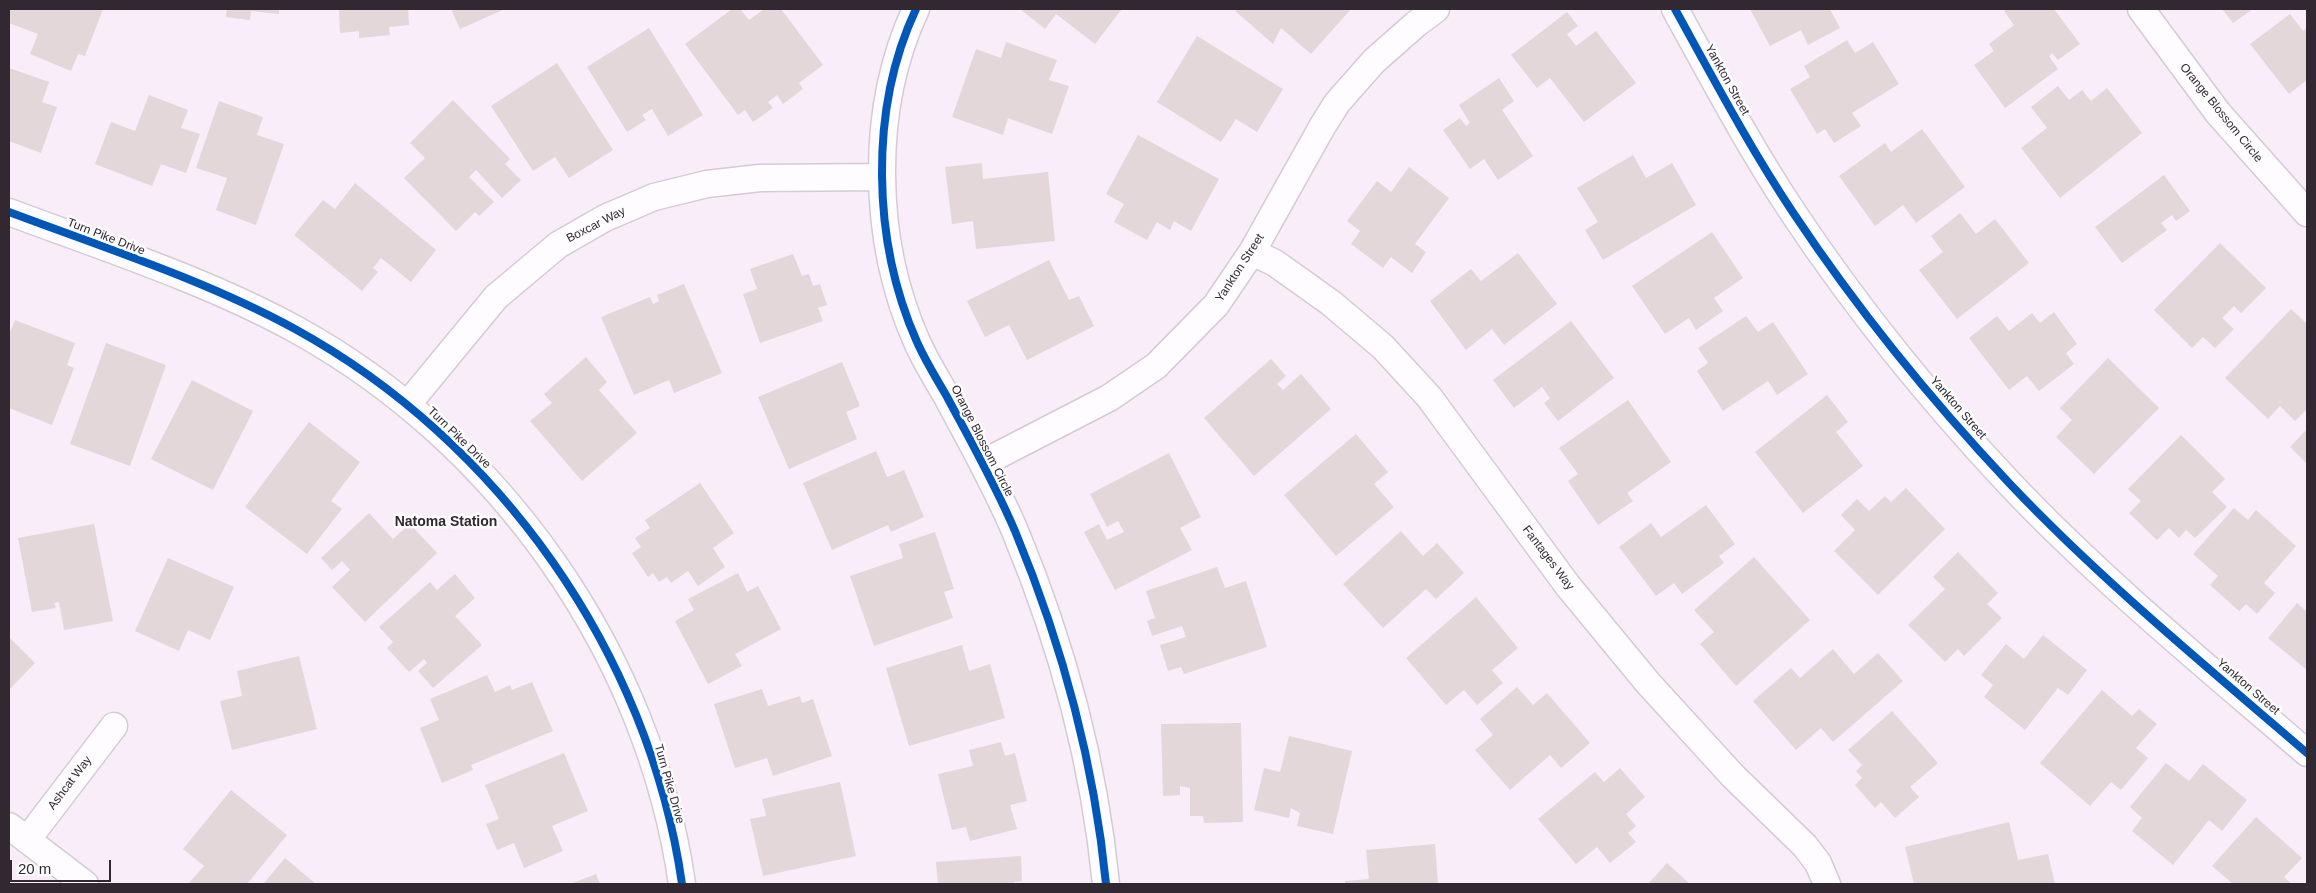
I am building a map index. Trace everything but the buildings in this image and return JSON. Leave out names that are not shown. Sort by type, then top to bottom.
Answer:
[{"type":"street","name":"Orange Blossom Circle","points":[[916,9],[896,67],[885,124],[882,203],[891,261],[917,343],[983,463],[1014,530],[1045,608],[1070,687],[1089,768],[1106,884]]},
{"type":"street","name":"Yankton Street","points":[[983,463],[1109,398],[1156,366],[1216,305],[1252,252],[1322,127],[1337,104],[1374,61],[1436,9]]},
{"type":"street","name":"Yankton Street","points":[[1675,9],[1739,126],[1794,214],[1876,327],[1941,408],[2011,484],[2084,558],[2307,753]]},
{"type":"street","name":"Orange Blossom Circle","points":[[2141,9],[2218,113],[2307,213]]},
{"type":"street","name":"Boxcar Way","points":[[407,405],[496,297],[558,245],[604,218],[654,197],[707,184],[760,178],[882,177]]},
{"type":"street","name":"Turn Pike Drive","points":[[9,212],[224,293],[296,330],[364,372],[407,405],[467,459],[521,520],[569,585],[597,631],[632,704],[659,780],[678,858],[682,884]]},
{"type":"street","name":"Fantages Way","points":[[1252,252],[1275,263],[1331,303],[1382,347],[1429,397],[1568,586],[1648,683],[1732,775],[1805,846],[1818,863],[1827,884]]},
{"type":"street","name":"Ashcat Way","points":[[85,884],[18,833],[114,726]]},
{"type":"cycle path","points":[[916,9],[901,48],[890,89],[884,132],[882,175],[885,219],[891,261],[902,303],[917,342],[999,496],[1015,531],[1047,617],[1074,704],[1084,748],[1101,838],[1106,884]]},
{"type":"cycle path","points":[[1675,9],[1747,138],[1818,250],[1896,354],[1952,420],[2010,484],[2081,555],[2155,622],[2307,753]]},
{"type":"cycle path","points":[[9,212],[190,280],[261,311],[295,329],[369,376],[437,430],[498,493],[553,562],[599,636],[636,716],[664,798],[682,884]]},
{"type":"district","name":"Natoma Station","points":[[446,522]]}]
